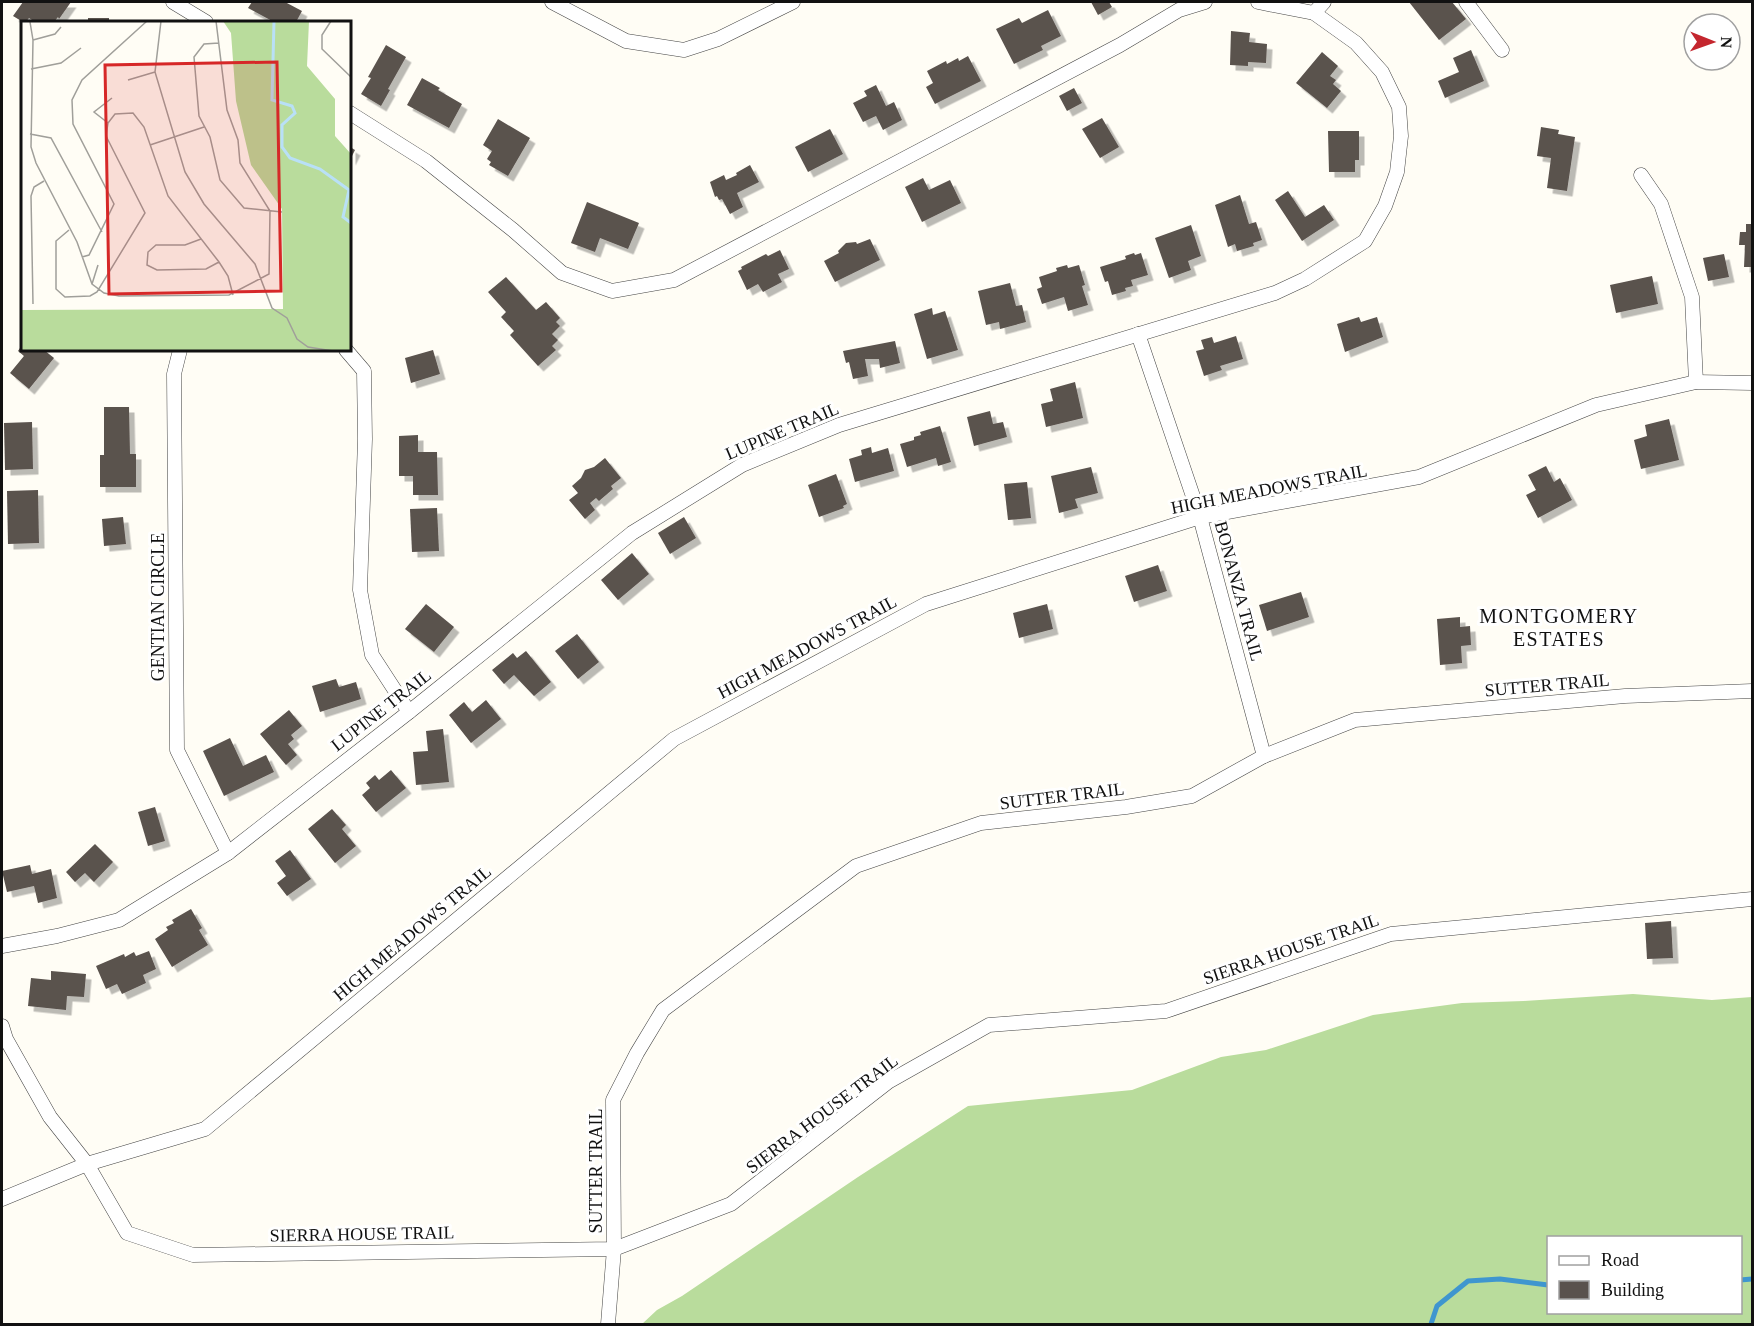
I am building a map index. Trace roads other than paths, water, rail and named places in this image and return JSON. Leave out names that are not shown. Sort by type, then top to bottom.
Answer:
[{"type":"street","points":[[173,2],[204,21]]},
{"type":"street","points":[[552,2],[626,41],[684,50],[718,39],[793,2]]},
{"type":"street","points":[[351,114],[426,161],[513,230],[561,273],[612,291],[674,280],[1109,50],[1179,10],[1205,2]]},
{"type":"street","name":"LUPINE TRAIL","points":[[2,946],[57,936],[119,920],[228,852],[409,712],[632,533],[742,465],[839,425],[1275,293],[1305,279],[1365,241],[1385,206],[1397,172],[1401,136],[1400,107],[1382,72],[1356,43],[1314,14],[1258,2]]},
{"type":"street","points":[[1314,14],[1324,2]]},
{"type":"street","points":[[1466,2],[1502,50]]},
{"type":"street","points":[[1641,175],[1661,204],[1692,297],[1696,382]]},
{"type":"street","name":"BONANZA TRAIL","points":[[1138,334],[1200,517],[1264,756]]},
{"type":"street","name":"GENTIAN CIRCLE","points":[[180,351],[174,374],[177,750],[228,852]]},
{"type":"street","points":[[347,351],[364,371],[365,439],[360,590],[372,655],[409,712]]},
{"type":"street","name":"HIGH MEADOWS TRAIL","points":[[2,1199],[87,1164],[205,1129],[674,739],[926,604],[1200,517],[1419,477],[1596,405],[1696,382],[1752,383]]},
{"type":"street","name":"SUTTER TRAIL","points":[[608,1324],[614,1249],[613,1100],[638,1053],[663,1010],[856,866],[981,823],[1126,807],[1192,796],[1264,756],[1355,720],[1625,696],[1752,690]]},
{"type":"street","name":"SIERRA HOUSE TRAIL","points":[[2,1026],[6,1040],[50,1118],[87,1164],[127,1233],[193,1255],[614,1249],[731,1204],[888,1082],[988,1025],[1166,1011],[1391,934],[1752,899]]},
{"type":"waterway","points":[[1431,1324],[1437,1306],[1468,1281],[1500,1279],[1547,1285]]},
{"type":"waterway","points":[[1742,1280],[1752,1279]]},
{"type":"district","name":"MONTGOMERY ESTATES","points":[[1559,628]]}]
